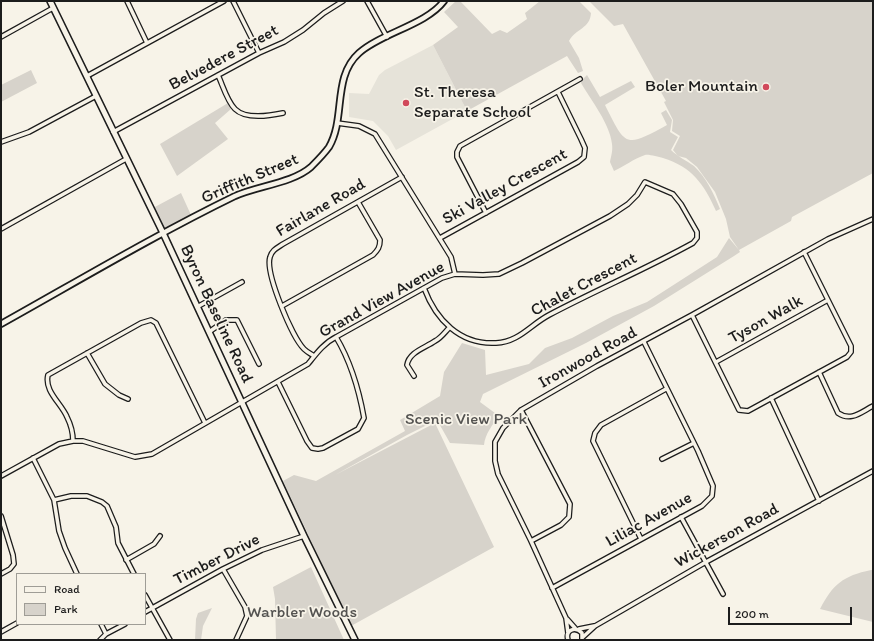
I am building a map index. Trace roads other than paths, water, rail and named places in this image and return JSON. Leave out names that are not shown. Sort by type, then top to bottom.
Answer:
[{"type":"main road","name":"Byron Baseline Road","points":[[50,1],[163,233],[196,307],[304,536],[355,640]]},
{"type":"street","points":[[126,1],[147,43]]},
{"type":"street","points":[[87,76],[224,1]]},
{"type":"street","points":[[233,1],[258,53]]},
{"type":"street","name":"Belvedere Street","points":[[114,132],[258,53],[284,42],[343,1]]},
{"type":"street","points":[[367,1],[387,37]]},
{"type":"street","name":"Griffith Street","points":[[1,324],[163,233],[237,195],[298,175],[309,168],[321,157],[329,146],[337,123],[342,84],[348,68],[359,53],[427,16],[444,1]]},
{"type":"street","points":[[1,37],[53,8]]},
{"type":"street","points":[[218,75],[235,109],[245,115],[262,116],[283,113]]},
{"type":"street","points":[[486,213],[457,157],[457,152],[460,146],[580,79]]},
{"type":"street","name":"Ski Valley Crescent","points":[[440,238],[578,162],[584,157],[585,148],[558,92]]},
{"type":"street","points":[[1,142],[36,129],[96,96]]},
{"type":"street","points":[[337,123],[358,126],[375,134],[451,257],[455,274]]},
{"type":"street","points":[[1,229],[126,159]]},
{"type":"street","name":"Fairlane Road","points":[[314,356],[304,349],[299,342],[276,294],[269,266],[272,251],[402,177]]},
{"type":"street","name":"Grand View Avenue","points":[[1,476],[59,444],[73,441],[83,441],[135,457],[152,454],[308,364],[322,347],[336,337],[442,278],[455,274],[499,274],[610,216],[628,204],[637,195],[645,182]]},
{"type":"street","name":"Chalet Crescent","points":[[424,288],[438,314],[449,328],[462,337],[477,342],[498,343],[512,340],[522,335],[547,316],[693,243],[697,238],[697,232],[681,204],[673,194],[645,182]]},
{"type":"street","points":[[282,306],[373,255],[377,251],[380,246],[380,240],[358,202]]},
{"type":"street","name":"Ironwood Road","points":[[583,638],[582,632],[566,618],[531,541],[498,474],[495,461],[495,442],[503,428],[521,410],[597,366],[644,342],[828,239],[873,219]]},
{"type":"street","points":[[692,315],[739,410],[748,411],[847,357],[851,352],[852,346],[804,252]]},
{"type":"street","points":[[196,307],[242,282]]},
{"type":"street","name":"Tyson Walk","points":[[716,362],[828,300]]},
{"type":"street","points":[[73,441],[73,431],[67,416],[48,388],[46,382],[48,376],[141,323],[151,320],[156,323],[205,423]]},
{"type":"street","points":[[209,332],[226,320],[237,320],[259,364]]},
{"type":"street","points":[[414,376],[406,365],[408,359],[418,350],[436,341],[449,328]]},
{"type":"street","points":[[278,382],[307,441],[312,448],[322,448],[358,429],[364,418],[363,410],[351,365],[336,337]]},
{"type":"street","name":"Liliac Avenue","points":[[552,588],[681,517],[705,503],[712,496],[713,486],[694,443],[644,342]]},
{"type":"street","points":[[87,354],[105,384],[119,395],[128,399]]},
{"type":"street","points":[[819,372],[838,413],[850,418],[873,406]]},
{"type":"street","points":[[641,539],[593,441],[595,432],[601,425],[666,389]]},
{"type":"street","points":[[771,398],[819,501]]},
{"type":"street","points":[[521,410],[570,504],[569,517],[561,525],[531,541]]},
{"type":"street","points":[[662,459],[694,443]]},
{"type":"street","points":[[34,458],[54,500],[59,531],[77,573]]},
{"type":"street","name":"Wickerson Road","points":[[583,638],[595,626],[706,562],[873,471]]},
{"type":"street","points":[[54,500],[71,496],[87,496],[102,502],[107,506],[116,527],[118,542],[133,573]]},
{"type":"street","points":[[1,516],[13,555],[14,564],[10,569],[1,574]]},
{"type":"street","points":[[681,517],[723,594]]},
{"type":"street","points":[[126,560],[154,544],[160,536]]},
{"type":"street","name":"Timber Drive","points":[[146,611],[223,569],[262,550],[304,536]]},
{"type":"street","points":[[223,569],[245,608],[247,616],[236,640]]},
{"type":"street","points":[[146,597],[170,640]]},
{"type":"street","name":"Ironwood Road","points":[[566,618],[566,637]]},
{"type":"street","points":[[1,632],[16,624]]},
{"type":"street","points":[[102,625],[106,634]]},
{"type":"street","points":[[100,640],[106,634],[123,625]]},
{"type":"street","name":"Wickerson Road","points":[[577,629],[595,626]]},
{"type":"street","points":[[566,637],[571,629],[577,629]]},
{"type":"place","name":"Boler Mountain","points":[[766,87]]},
{"type":"place","name":"St. Theresa Separate School","points":[[406,103]]},
{"type":"park label","name":"Scenic View Park","points":[[466,420]]},
{"type":"park label","name":"Warbler Woods","points":[[302,613]]}]
